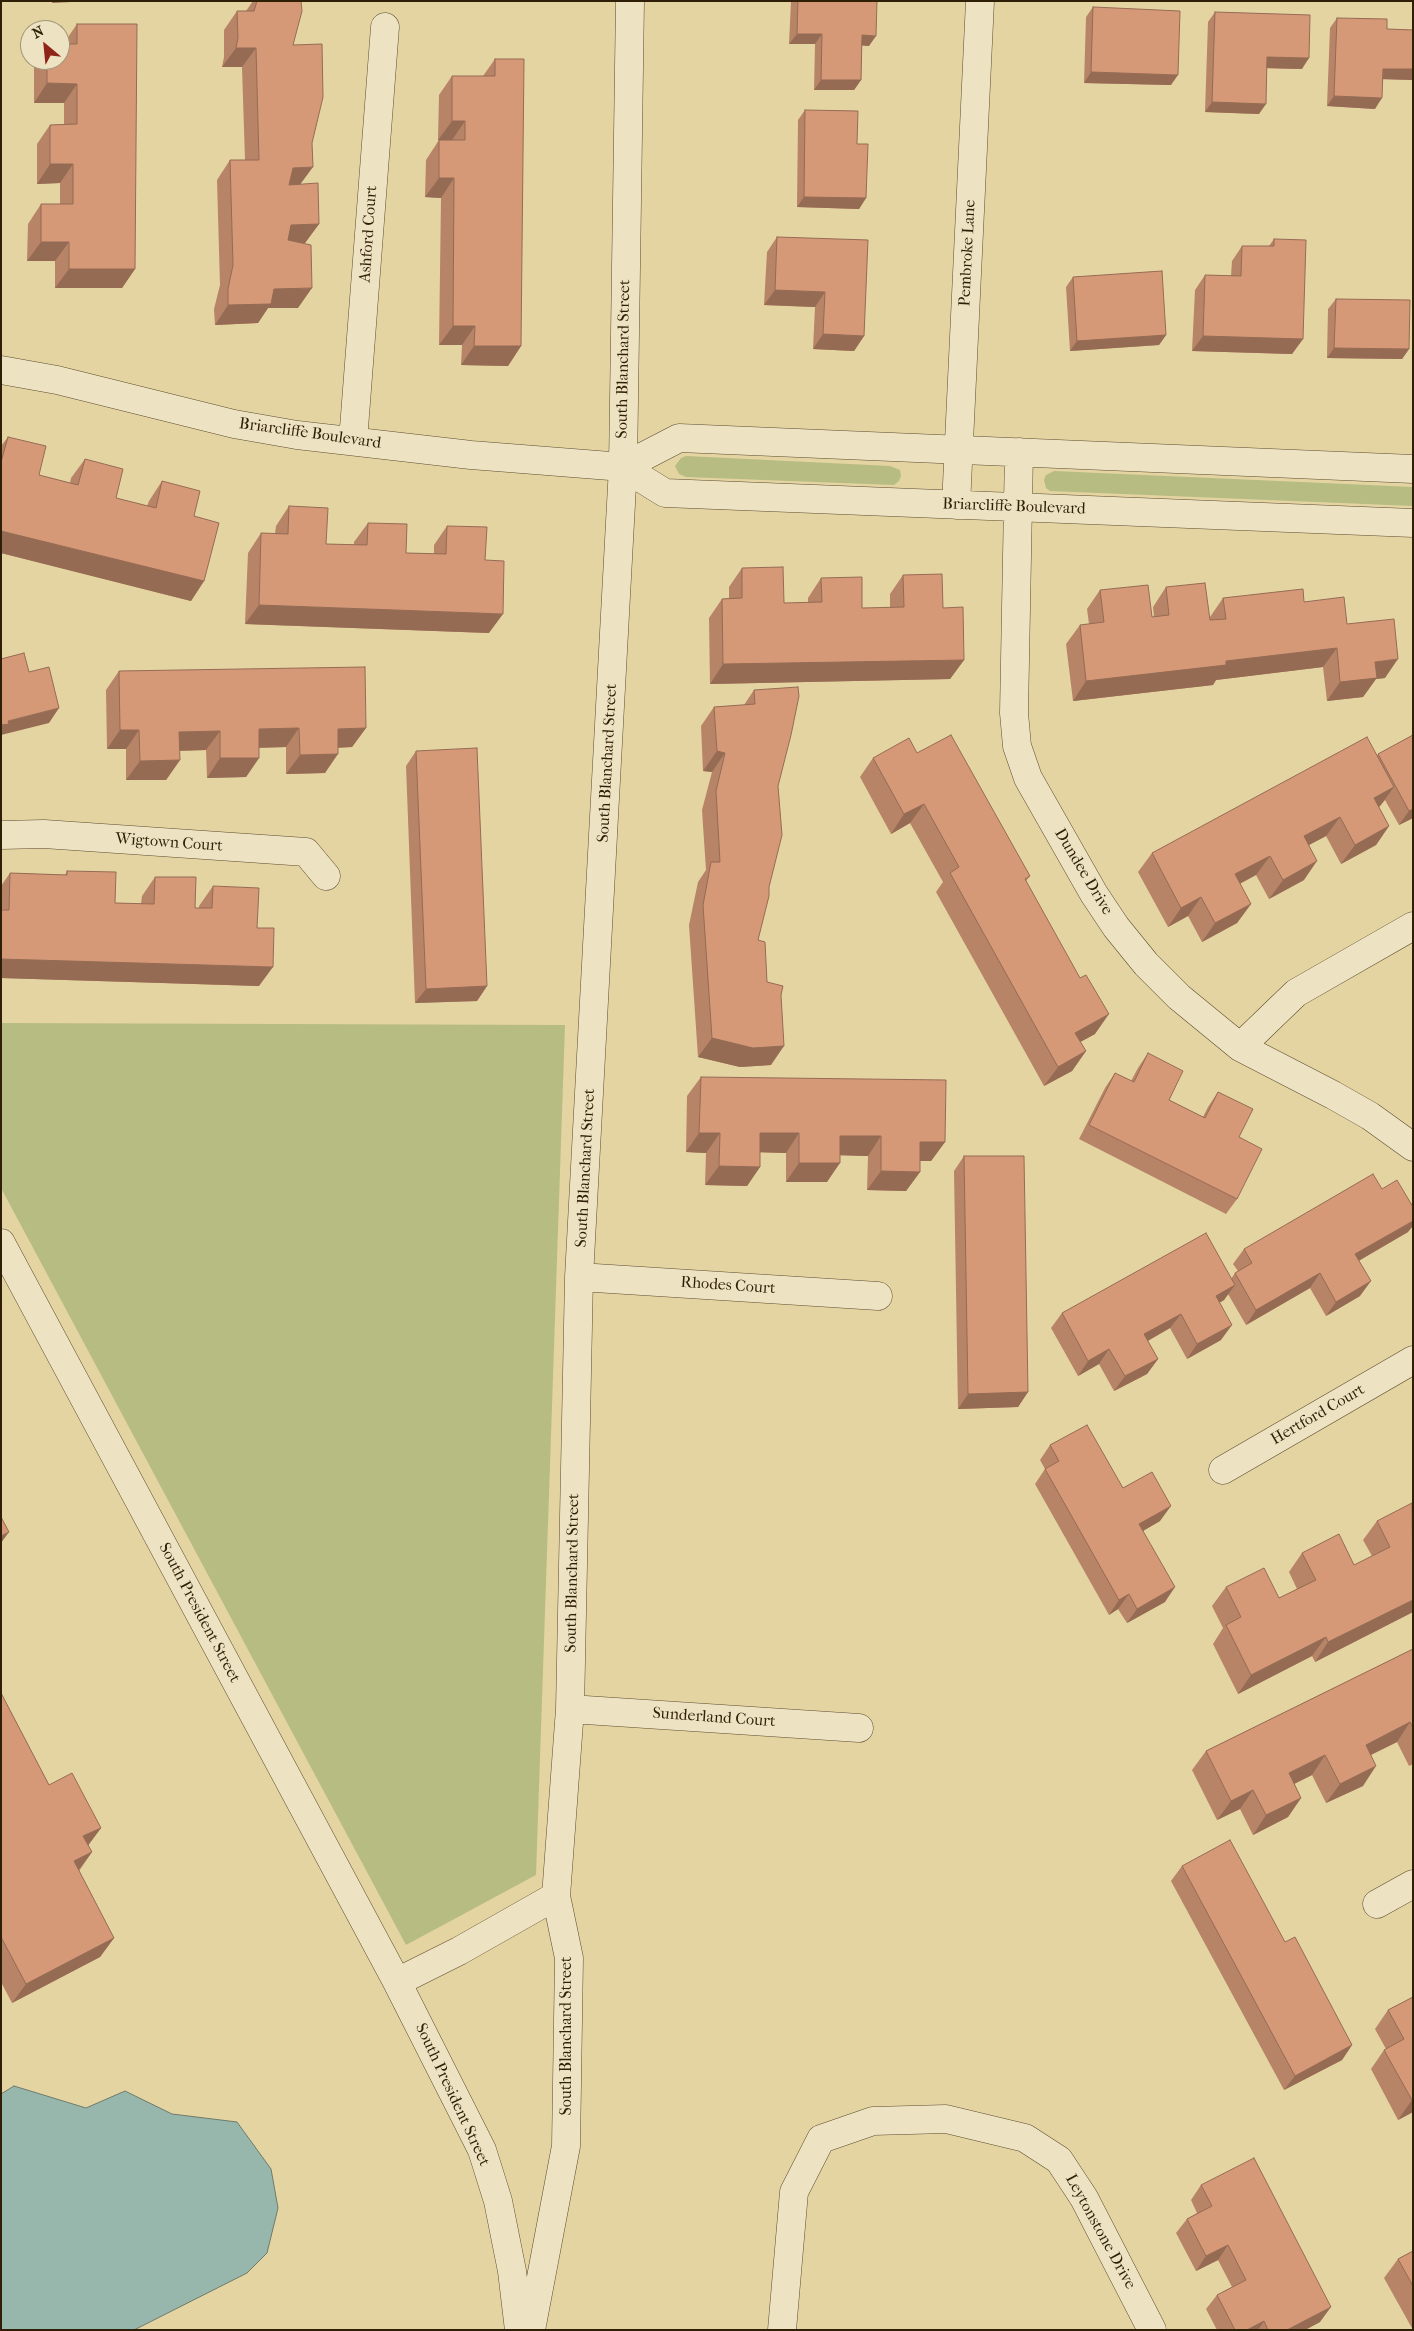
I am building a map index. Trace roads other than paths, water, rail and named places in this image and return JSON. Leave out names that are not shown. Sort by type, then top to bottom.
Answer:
[{"type":"street","name":"South Blanchard Street","points":[[531,2330],[566,2146],[569,1958],[556,1896],[570,1709],[579,1277],[623,467],[630,1]]},
{"type":"street","name":"Pembroke Lane","points":[[956,505],[980,1]]},
{"type":"street","name":"Ashford Court","points":[[353,441],[385,27]]},
{"type":"street","name":"Briarcliffe Boulevard","points":[[1,370],[57,380],[234,424],[298,435],[471,455],[623,467],[665,493],[1413,523]]},
{"type":"street","points":[[623,467],[679,438],[1413,468]]},
{"type":"street","name":"Dundee Drive","points":[[1018,452],[1014,713],[1018,746],[1028,778],[1094,894],[1116,927],[1146,964],[1179,997],[1240,1047],[1370,1116],[1413,1147]]},
{"type":"street","name":"Wigtown Court","points":[[1,835],[44,834],[306,852],[326,876]]},
{"type":"street","points":[[1240,1047],[1296,993],[1413,926]]},
{"type":"street","name":"South President Street","points":[[1,1243],[397,1982],[482,2150],[498,2201],[512,2271],[519,2330]]},
{"type":"street","name":"Rhodes Court","points":[[579,1277],[878,1296]]},
{"type":"street","name":"Hertford Court","points":[[1223,1470],[1413,1360]]},
{"type":"street","name":"Sunderland Court","points":[[570,1709],[858,1728]]},
{"type":"street","points":[[1377,1904],[1413,1884]]},
{"type":"street","points":[[397,1982],[459,1951],[556,1896]]},
{"type":"street","name":"Leytonstone Drive","points":[[782,2330],[794,2192],[821,2139],[873,2121],[946,2118],[1025,2138],[1059,2160],[1084,2198],[1152,2330]]},
{"type":"water","points":[[14,2086],[86,2108],[125,2091],[172,2114],[237,2122],[271,2169],[278,2208],[267,2253],[247,2273],[134,2330],[1,2330],[1,2094]]}]
